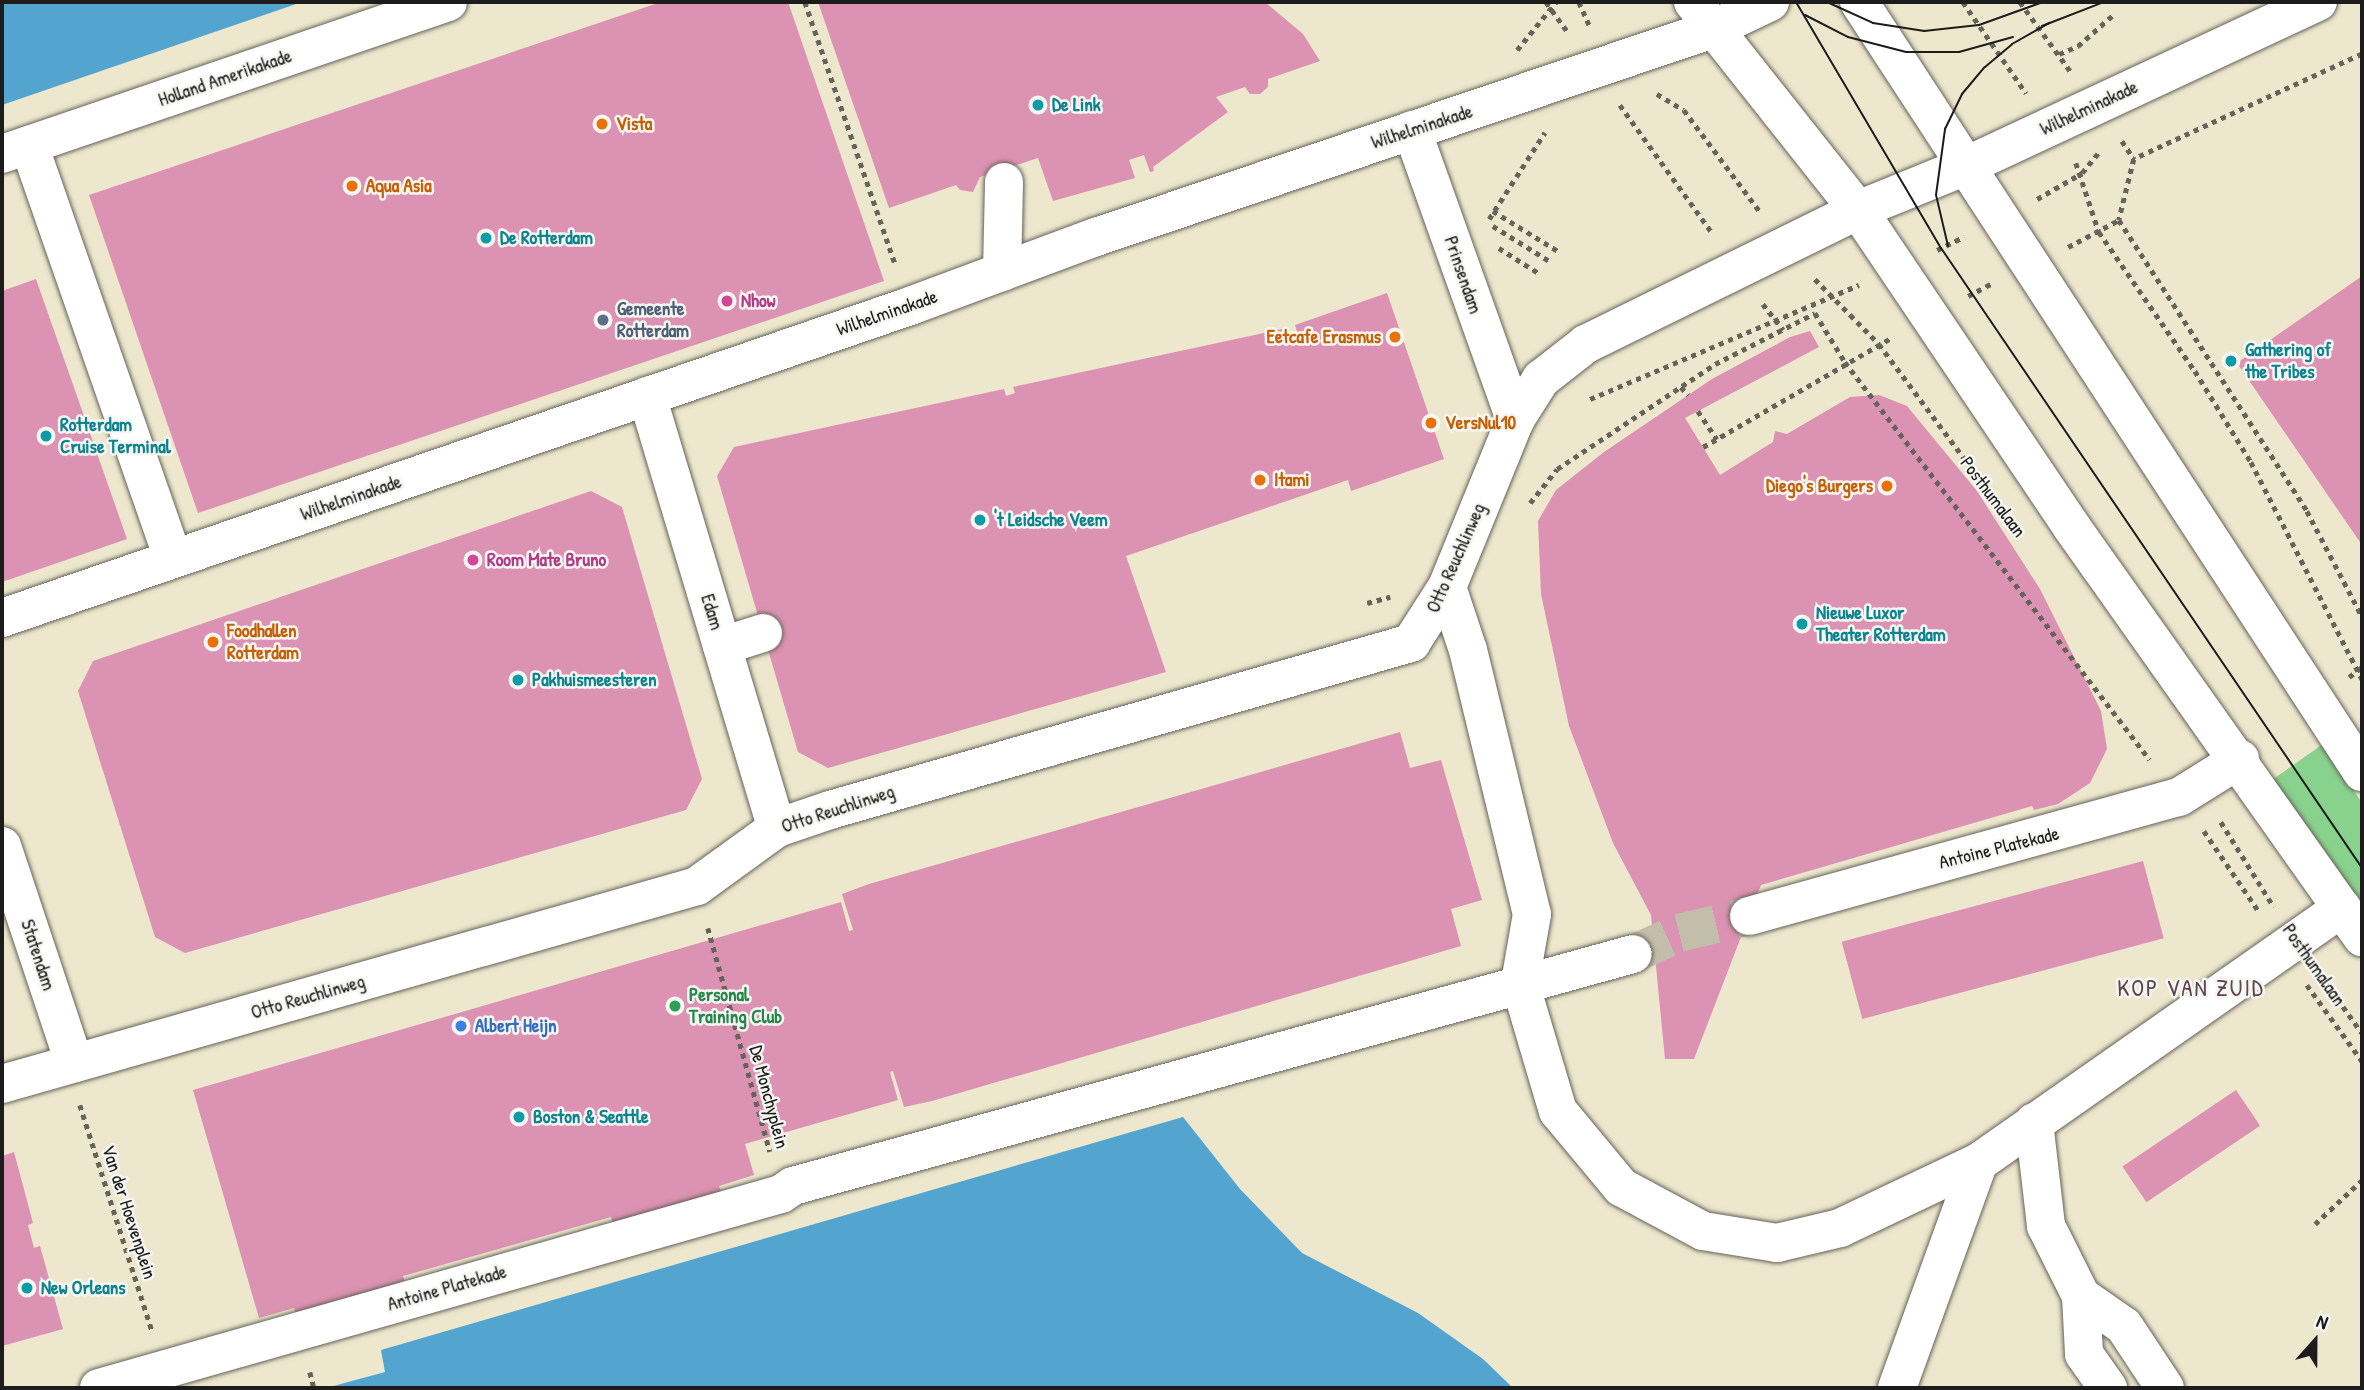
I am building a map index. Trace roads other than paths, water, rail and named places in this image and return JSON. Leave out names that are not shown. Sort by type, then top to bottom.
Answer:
[{"type":"street","name":"Holland Amerikakade","points":[[15,150],[448,2]]},
{"type":"street","name":"Wilhelminakade","points":[[2,618],[910,306],[1412,130],[1607,66],[1703,15],[1770,2]]},
{"type":"street","points":[[1859,2],[1968,165],[2362,772]]},
{"type":"street","name":"Wilhelminakade","points":[[1858,210],[1968,165],[2318,2]]},
{"type":"street","points":[[1447,587],[1468,650],[1532,914],[1520,983],[1558,1111],[1621,1187],[1703,1231],[1777,1243],[1840,1228],[1979,1162],[2296,940],[2352,922],[2240,760],[2071,526],[1858,210],[1703,15]]},
{"type":"street","name":"Prinsendam","points":[[1412,130],[1465,239],[1515,420]]},
{"type":"street","points":[[15,150],[173,559]]},
{"type":"street","points":[[1002,272],[1004,182]]},
{"type":"street","name":"Otto Reuchlinweg","points":[[2,1084],[697,886],[777,828],[1410,643],[1447,587],[1515,420],[1541,379],[1586,344],[1858,210]]},
{"type":"street","name":"Edam","points":[[646,396],[777,828]]},
{"type":"street","points":[[722,646],[764,634]]},
{"type":"street","name":"Antoine Platekade","points":[[1749,916],[2189,792],[2240,760]]},
{"type":"street","name":"Statendam","points":[[2,846],[74,1063]]},
{"type":"street","name":"Antoine Platekade","points":[[99,1388],[787,1190],[1520,983],[1633,954]]},
{"type":"street","points":[[2034,1122],[2046,1226],[2081,1296],[2084,1354],[2108,1388]]},
{"type":"street","points":[[1897,1388],[1979,1162]]},
{"type":"street","points":[[2081,1296],[2124,1326],[2165,1388]]},
{"type":"water","points":[[2,2],[302,2],[2,105]]},
{"type":"water","points":[[1183,1117],[1240,1189],[1302,1253],[1418,1313],[1483,1359],[1513,1388],[326,1388],[385,1372],[381,1350]]},
{"type":"tunnel","points":[[1633,954],[1679,933],[1749,916]]},
{"type":"tram line","points":[[1796,2],[1941,248],[2362,868]]},
{"type":"tram line","points":[[1827,2],[1873,23],[1924,31],[1979,25],[2043,2]]},
{"type":"tram line","points":[[2042,26],[2104,2]]},
{"type":"tram line","points":[[1805,15],[1848,37],[1906,52],[1959,52],[2013,37]]},
{"type":"tram line","points":[[1948,246],[1936,195],[1945,129],[1962,94],[1985,67],[2012,44],[2049,23]]},
{"type":"place","name":"De Link","points":[[1038,105]]},
{"type":"place","name":"Vista","points":[[602,124]]},
{"type":"place","name":"Aqua Asia","points":[[352,186]]},
{"type":"place","name":"De Rotterdam","points":[[486,238]]},
{"type":"place","name":"Nhow","points":[[727,301]]},
{"type":"place","name":"Gemeente Rotterdam","points":[[603,320]]},
{"type":"place","name":"Eetcafe Erasmus","points":[[1395,337]]},
{"type":"place","name":"Gathering of the Tribes","points":[[2231,361]]},
{"type":"place","name":"VersNul10","points":[[1431,423]]},
{"type":"place","name":"Rotterdam Cruise Terminal","points":[[46,436]]},
{"type":"place","name":"Itami","points":[[1260,480]]},
{"type":"place","name":"Diego's Burgers","points":[[1887,486]]},
{"type":"place","name":"'t Leidsche Veem","points":[[980,520]]},
{"type":"place","name":"Room Mate Bruno","points":[[473,560]]},
{"type":"place","name":"Nieuwe Luxor Theater Rotterdam","points":[[1802,624]]},
{"type":"place","name":"Foodhallen Rotterdam","points":[[213,642]]},
{"type":"place","name":"Pakhuismeesteren","points":[[518,680]]},
{"type":"place","name":"Personal Training Club","points":[[675,1006]]},
{"type":"place","name":"Albert Heijn","points":[[461,1026]]},
{"type":"place","name":"Boston & Seattle","points":[[519,1117]]},
{"type":"place","name":"New Orleans","points":[[27,1288]]},
{"type":"district","name":"KOP VAN ZUID","points":[[2191,988]]}]
